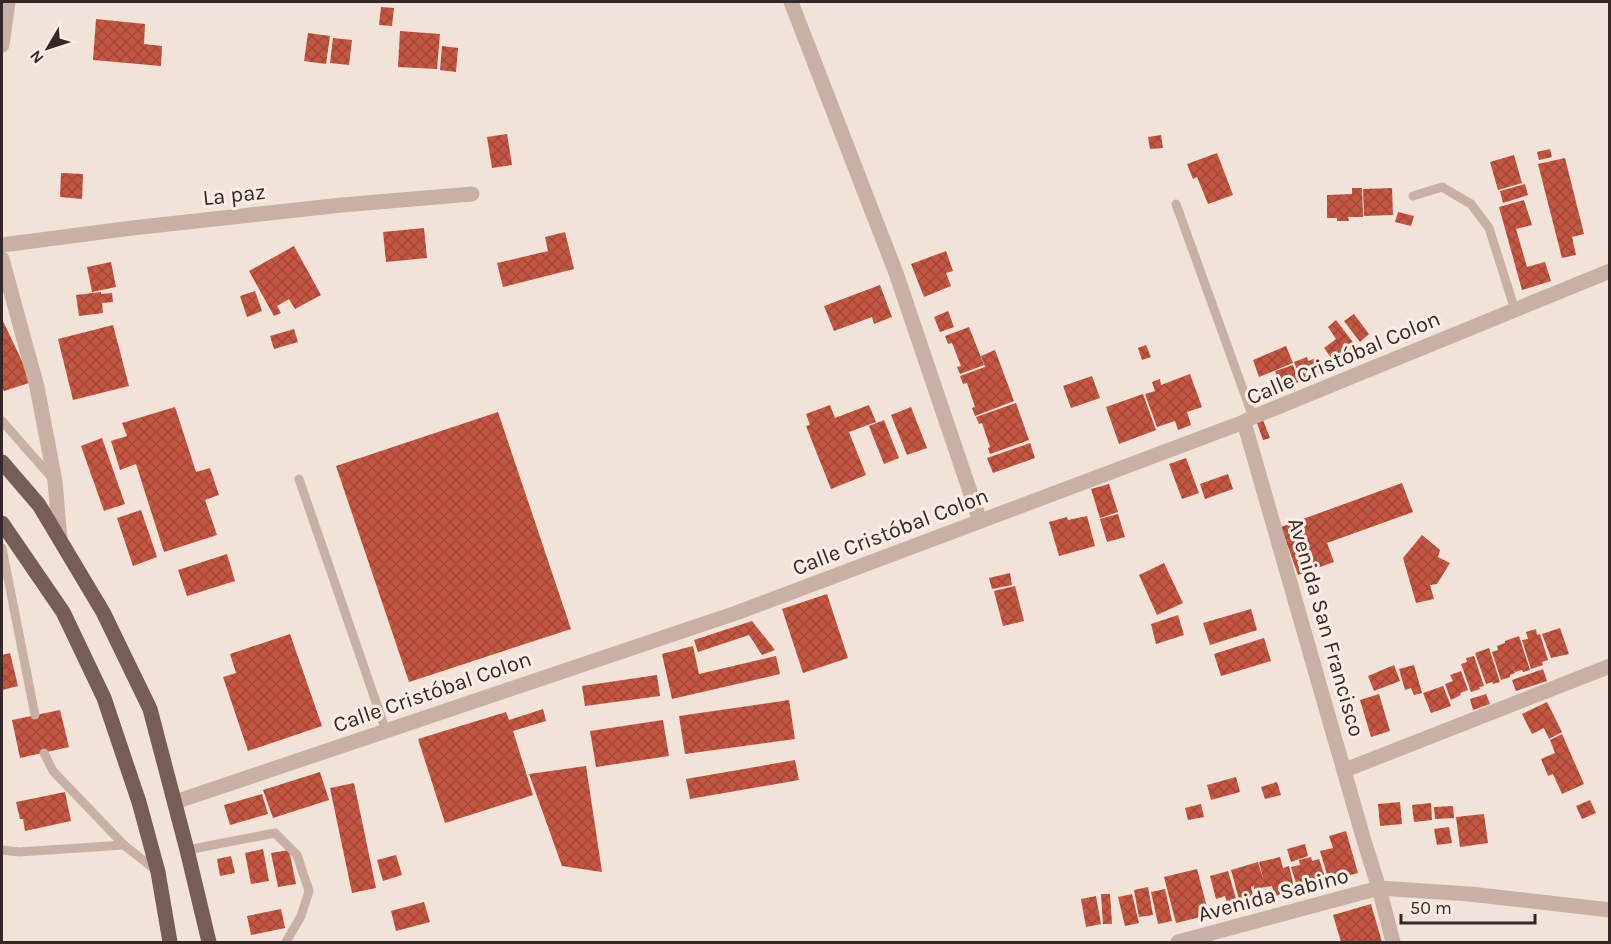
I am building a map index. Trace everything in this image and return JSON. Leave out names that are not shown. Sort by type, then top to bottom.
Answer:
[{"type":"main road","points":[[2,462],[39,505],[60,540],[103,612],[150,709],[209,942]]},
{"type":"main road","points":[[2,523],[63,612],[104,698],[139,802],[158,872],[170,942]]},
{"type":"street","points":[[2,45],[8,2]]},
{"type":"street","points":[[791,2],[896,273],[980,521]]},
{"type":"street","name":"La paz","points":[[2,246],[143,226],[472,194]]},
{"type":"street","points":[[2,259],[37,387],[55,481],[60,540]]},
{"type":"street","name":"Calle Cristóbal Colon","points":[[175,802],[736,613],[1248,420],[1610,271]]},
{"type":"street","name":"Avenida San Francisco","points":[[1248,420],[1393,942]]},
{"type":"street","points":[[1345,770],[1610,666]]},
{"type":"street","name":"Avenida Sabino","points":[[1178,942],[1379,888],[1470,894],[1610,910]]},
{"type":"lane","points":[[1413,196],[1442,187],[1471,204],[1489,228],[1515,310]]},
{"type":"lane","points":[[1176,204],[1248,420]]},
{"type":"lane","points":[[2,421],[55,481]]},
{"type":"lane","points":[[299,479],[386,730]]},
{"type":"lane","points":[[2,555],[35,715]]},
{"type":"lane","points":[[44,753],[54,771],[124,845],[158,872]]},
{"type":"lane","points":[[187,850],[275,833],[297,855],[309,891],[301,916],[286,942]]},
{"type":"lane","points":[[2,850],[19,852],[124,845]]},
{"type":"building","points":[[381,7],[394,8],[392,26],[379,25]]},
{"type":"building","points":[[96,19],[145,24],[144,44],[162,46],[161,66],[93,60]]},
{"type":"building","points":[[400,31],[440,34],[437,69],[398,67]]},
{"type":"building","points":[[308,33],[330,36],[326,64],[304,61]]},
{"type":"building","points":[[333,38],[352,40],[349,65],[330,63]]},
{"type":"building","points":[[442,46],[458,48],[456,72],[440,70]]},
{"type":"building","points":[[507,134],[512,165],[492,168],[487,137]]},
{"type":"building","points":[[1161,135],[1163,148],[1150,149],[1148,137]]},
{"type":"building","points":[[1550,149],[1552,157],[1539,160],[1537,152]]},
{"type":"building","points":[[1217,153],[1233,195],[1208,204],[1197,177],[1193,179],[1187,164]]},
{"type":"building","points":[[1514,155],[1522,183],[1498,190],[1490,162]]},
{"type":"building","points":[[1565,158],[1584,234],[1572,237],[1576,255],[1562,258],[1538,164]]},
{"type":"building","points":[[61,173],[83,174],[82,199],[60,197]]},
{"type":"building","points":[[1525,184],[1528,195],[1503,203],[1500,191]]},
{"type":"building","points":[[1352,188],[1362,188],[1363,217],[1348,217],[1349,221],[1327,218],[1327,195],[1352,194]]},
{"type":"building","points":[[1392,188],[1393,215],[1364,216],[1363,189]]},
{"type":"building","points":[[1524,200],[1532,225],[1516,229],[1527,267],[1545,262],[1551,281],[1522,290],[1499,207]]},
{"type":"building","points":[[1398,212],[1414,216],[1411,226],[1395,222]]},
{"type":"building","points":[[424,228],[427,258],[386,262],[383,232]]},
{"type":"building","points":[[565,232],[574,269],[503,287],[497,263],[548,251],[545,237]]},
{"type":"building","points":[[294,246],[321,295],[295,309],[289,299],[277,306],[281,313],[274,316],[249,271]]},
{"type":"building","points":[[946,251],[953,271],[946,273],[951,286],[924,297],[911,264]]},
{"type":"building","points":[[111,262],[116,287],[92,292],[87,267]]},
{"type":"building","points":[[880,285],[892,317],[874,324],[872,317],[834,331],[824,306]]},
{"type":"building","points":[[255,291],[262,311],[247,317],[240,296]]},
{"type":"building","points":[[101,292],[101,294],[112,293],[113,302],[102,303],[103,313],[79,316],[76,295]]},
{"type":"building","points":[[948,311],[954,327],[940,332],[934,317]]},
{"type":"building","points":[[1354,314],[1369,334],[1360,342],[1344,321]]},
{"type":"building","points":[[2,319],[32,382],[4,391],[2,388]]},
{"type":"building","points":[[1336,320],[1362,354],[1346,366],[1340,359],[1335,363],[1324,348],[1336,339],[1328,327]]},
{"type":"building","points":[[113,325],[129,386],[73,400],[58,339]]},
{"type":"building","points":[[969,327],[984,365],[960,374],[957,367],[961,366],[952,343],[948,344],[945,336]]},
{"type":"building","points":[[294,329],[298,342],[274,349],[270,336]]},
{"type":"building","points":[[1146,345],[1151,357],[1142,360],[1138,348]]},
{"type":"building","points":[[1286,346],[1293,363],[1259,377],[1253,360]]},
{"type":"building","points":[[995,350],[1014,401],[975,416],[972,408],[975,407],[967,383],[963,384],[960,376],[985,367],[981,356]]},
{"type":"building","points":[[1307,357],[1308,361],[1319,357],[1325,371],[1302,382],[1294,362]]},
{"type":"building","points":[[1293,365],[1299,382],[1287,386],[1286,383],[1280,385],[1275,371]]},
{"type":"building","points":[[1190,374],[1202,407],[1187,412],[1191,425],[1178,430],[1175,421],[1157,427],[1145,394],[1155,391],[1152,382],[1160,379],[1161,385]]},
{"type":"building","points":[[1092,376],[1100,398],[1071,408],[1063,386]]},
{"type":"building","points":[[1143,394],[1156,430],[1119,444],[1106,407]]},
{"type":"building","points":[[1016,403],[1029,440],[990,454],[982,423],[979,424],[976,417]]},
{"type":"building","points":[[830,405],[835,418],[869,405],[876,422],[849,432],[866,475],[831,489],[806,426],[810,425],[806,414]]},
{"type":"building","points":[[175,407],[196,472],[210,468],[219,495],[205,500],[217,535],[164,552],[136,464],[120,470],[111,441],[127,436],[122,423]]},
{"type":"building","points":[[911,407],[927,448],[907,455],[891,415]]},
{"type":"building","points":[[498,412],[571,629],[409,682],[336,466]]},
{"type":"building","points":[[884,420],[899,458],[884,464],[869,426]]},
{"type":"building","points":[[1263,420],[1270,438],[1263,440],[1257,423]]},
{"type":"building","points":[[102,438],[125,504],[104,511],[81,446]]},
{"type":"building","points":[[1030,443],[1035,458],[993,473],[987,458]]},
{"type":"building","points":[[1186,458],[1199,493],[1182,499],[1169,464]]},
{"type":"building","points":[[1228,474],[1233,489],[1205,499],[1200,484]]},
{"type":"building","points":[[1402,483],[1413,512],[1327,543],[1334,562],[1298,575],[1281,527]]},
{"type":"building","points":[[1109,484],[1118,512],[1100,518],[1091,489]]},
{"type":"building","points":[[141,510],[157,557],[133,566],[117,518]]},
{"type":"building","points":[[1118,514],[1125,537],[1107,542],[1100,519]]},
{"type":"building","points":[[1087,516],[1095,546],[1059,556],[1049,522],[1067,517],[1068,520]]},
{"type":"building","points":[[1422,535],[1440,550],[1438,557],[1450,563],[1437,584],[1430,585],[1434,599],[1416,603],[1403,558]]},
{"type":"building","points":[[227,554],[235,581],[187,596],[178,570]]},
{"type":"building","points":[[1164,563],[1183,603],[1157,615],[1139,575]]},
{"type":"building","points":[[1010,573],[1012,585],[992,589],[989,578]]},
{"type":"building","points":[[1015,586],[1024,621],[1003,626],[994,591]]},
{"type":"building","points":[[827,594],[848,658],[803,673],[782,609]]},
{"type":"building","points":[[1251,609],[1257,630],[1210,645],[1203,623]]},
{"type":"building","points":[[1178,615],[1184,635],[1156,644],[1151,624]]},
{"type":"building","points":[[752,621],[775,650],[762,655],[749,635],[698,652],[694,640]]},
{"type":"building","points":[[1560,628],[1569,654],[1551,658],[1542,634]]},
{"type":"building","points":[[1536,629],[1537,635],[1540,634],[1548,660],[1542,662],[1543,665],[1531,669],[1522,640],[1528,639],[1526,632]]},
{"type":"building","points":[[290,634],[322,726],[248,751],[223,677],[236,673],[230,654]]},
{"type":"building","points":[[1519,636],[1530,670],[1515,672],[1512,666],[1515,673],[1501,680],[1492,652],[1498,650],[1497,646],[1505,641]]},
{"type":"building","points":[[1264,638],[1271,661],[1221,676],[1214,654]]},
{"type":"building","points":[[693,646],[699,674],[776,656],[780,674],[672,699],[662,654]]},
{"type":"building","points":[[1489,648],[1500,682],[1493,684],[1492,682],[1486,684],[1475,653]]},
{"type":"building","points":[[10,653],[18,686],[2,690],[2,655]]},
{"type":"building","points":[[1474,656],[1484,686],[1471,692],[1461,664],[1467,662],[1466,658]]},
{"type":"building","points":[[1394,665],[1400,681],[1374,691],[1368,676]]},
{"type":"building","points":[[1414,665],[1422,693],[1414,695],[1411,688],[1405,690],[1399,669]]},
{"type":"building","points":[[1543,669],[1547,681],[1516,691],[1512,680]]},
{"type":"building","points":[[1461,671],[1468,690],[1451,700],[1445,684],[1453,681],[1450,675]]},
{"type":"building","points":[[657,675],[660,696],[585,706],[582,686]]},
{"type":"building","points":[[1443,686],[1451,706],[1431,713],[1423,693]]},
{"type":"building","points":[[1379,694],[1390,731],[1371,737],[1360,700]]},
{"type":"building","points":[[1486,694],[1490,704],[1473,710],[1470,699]]},
{"type":"building","points":[[789,700],[795,739],[685,754],[679,716]]},
{"type":"building","points":[[1547,702],[1562,732],[1549,739],[1544,728],[1532,734],[1522,714]]},
{"type":"building","points":[[543,709],[546,721],[513,731],[533,795],[445,823],[418,739],[506,712],[509,720]]},
{"type":"building","points":[[60,710],[69,747],[20,758],[12,720]]},
{"type":"building","points":[[663,720],[669,756],[596,767],[590,731]]},
{"type":"building","points":[[1562,734],[1584,784],[1562,794],[1553,774],[1548,776],[1541,759],[1555,753],[1550,740]]},
{"type":"building","points":[[795,760],[799,780],[690,799],[686,779]]},
{"type":"building","points":[[586,766],[602,872],[562,866],[529,774]]},
{"type":"building","points":[[320,772],[329,800],[273,818],[263,790]]},
{"type":"building","points":[[1236,777],[1240,792],[1211,800],[1207,785]]},
{"type":"building","points":[[1277,782],[1281,795],[1265,799],[1261,787]]},
{"type":"building","points":[[354,783],[376,888],[352,893],[330,788]]},
{"type":"building","points":[[65,792],[71,821],[25,831],[16,802]]},
{"type":"building","points":[[262,794],[268,814],[230,825],[224,805]]},
{"type":"building","points":[[1590,800],[1596,813],[1582,819],[1576,806]]},
{"type":"building","points":[[1400,802],[1402,824],[1380,826],[1378,804]]},
{"type":"building","points":[[1431,803],[1432,820],[1414,822],[1412,805]]},
{"type":"building","points":[[1201,804],[1204,817],[1188,820],[1185,808]]},
{"type":"building","points":[[1453,806],[1454,818],[1435,819],[1434,807]]},
{"type":"building","points":[[1484,814],[1488,843],[1460,847],[1456,817]]},
{"type":"building","points":[[1449,827],[1452,843],[1437,845],[1434,829]]},
{"type":"building","points":[[1346,831],[1358,873],[1329,881],[1320,851],[1333,848],[1329,836]]},
{"type":"building","points":[[1305,844],[1308,856],[1291,862],[1287,849]]},
{"type":"building","points":[[263,849],[269,881],[251,884],[245,853]]},
{"type":"building","points":[[289,850],[296,884],[278,887],[271,853]]},
{"type":"building","points":[[396,855],[402,875],[383,881],[377,860]]},
{"type":"building","points":[[231,856],[235,873],[220,876],[217,859]]},
{"type":"building","points":[[1280,857],[1283,868],[1289,866],[1295,891],[1275,896],[1272,886],[1254,889],[1254,886],[1251,887],[1254,899],[1240,903],[1231,870],[1258,862],[1264,882],[1259,862]]},
{"type":"building","points":[[1311,857],[1312,861],[1319,859],[1326,880],[1298,889],[1291,867],[1300,865],[1299,860]]},
{"type":"building","points":[[1197,869],[1209,915],[1176,923],[1164,877]]},
{"type":"building","points":[[1228,871],[1239,909],[1230,912],[1225,896],[1216,899],[1210,876]]},
{"type":"building","points":[[1148,887],[1153,915],[1139,917],[1134,890]]},
{"type":"building","points":[[1165,889],[1172,921],[1158,924],[1151,892]]},
{"type":"building","points":[[1101,894],[1110,894],[1112,924],[1103,924]]},
{"type":"building","points":[[1132,894],[1139,923],[1125,926],[1118,897]]},
{"type":"building","points":[[1096,896],[1101,924],[1086,927],[1081,899]]},
{"type":"building","points":[[424,902],[430,922],[396,931],[391,911]]},
{"type":"building","points":[[1371,904],[1382,942],[1341,942],[1333,915]]},
{"type":"building","points":[[281,909],[285,928],[251,935],[247,916]]}]
